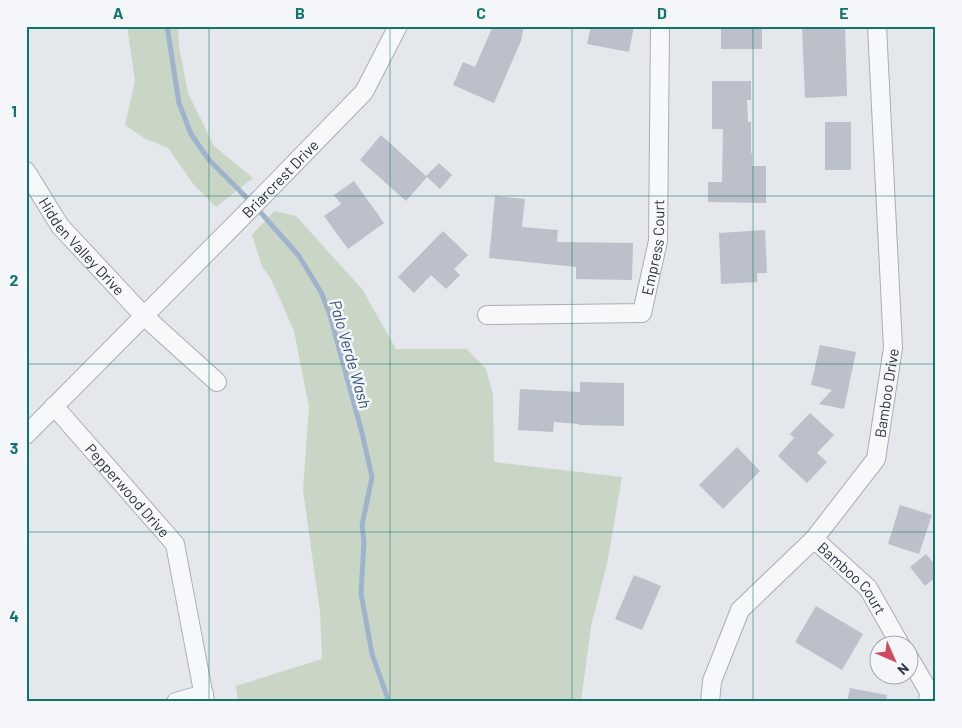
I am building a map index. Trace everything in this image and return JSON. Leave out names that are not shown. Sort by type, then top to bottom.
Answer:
[{"type":"street","name":"Briarcrest Drive","points":[[26,435],[364,92],[398,26]]},
{"type":"street","name":"Empress Court","points":[[488,314],[642,313],[658,241],[660,26]]},
{"type":"street","name":"Bamboo Drive","points":[[710,702],[712,681],[740,610],[814,539],[876,459],[893,348],[877,26]]},
{"type":"street","name":"Hidden Valley Drive","points":[[26,171],[60,226],[144,316]]},
{"type":"street","points":[[144,316],[217,382]]},
{"type":"street","name":"Pepperwood Drive","points":[[54,406],[175,544],[205,698]]},
{"type":"street","name":"Bamboo Court","points":[[814,539],[868,588],[895,636]]},
{"type":"street","points":[[920,678],[928,692],[928,702]]},
{"type":"street","points":[[176,702],[205,698]]},
{"type":"green space","points":[[127,26],[178,26],[179,47],[188,93],[214,146],[253,178],[216,207],[194,185],[168,148],[144,138],[125,125],[135,81]]},
{"type":"green space","points":[[274,211],[296,216],[362,289],[396,349],[467,349],[486,369],[493,395],[494,462],[622,477],[607,564],[591,626],[581,702],[238,702],[236,686],[322,659],[320,612],[303,490],[309,407],[294,331],[271,279],[262,266],[252,235]]},
{"type":"building","points":[[493,26],[524,26],[521,41],[494,103],[453,85],[463,62],[475,67]]},
{"type":"building","points":[[591,26],[634,26],[629,52],[587,44]]},
{"type":"building","points":[[721,26],[762,26],[762,49],[721,49]]},
{"type":"building","points":[[802,26],[845,26],[847,96],[805,98]]},
{"type":"building","points":[[712,81],[751,81],[751,100],[747,100],[748,122],[751,122],[752,166],[766,166],[766,203],[708,202],[708,182],[722,182],[723,129],[712,129]]},
{"type":"building","points":[[825,122],[851,122],[851,170],[825,170]]},
{"type":"building","points":[[381,135],[426,176],[439,163],[452,175],[440,189],[427,177],[406,201],[360,160]]},
{"type":"building","points":[[354,181],[384,223],[348,249],[324,216],[341,204],[334,195]]},
{"type":"building","points":[[495,196],[525,199],[522,227],[558,230],[557,242],[633,243],[632,280],[576,279],[576,267],[489,258]]},
{"type":"building","points":[[765,230],[767,273],[757,273],[757,282],[721,284],[719,233]]},
{"type":"building","points":[[443,231],[468,255],[454,269],[460,275],[446,289],[431,275],[414,293],[398,277]]},
{"type":"building","points":[[820,345],[856,352],[844,409],[819,404],[832,390],[811,385]]},
{"type":"building","points":[[580,382],[624,383],[624,426],[579,425],[554,422],[553,432],[518,430],[520,389],[580,392]]},
{"type":"building","points":[[810,413],[834,435],[817,453],[827,462],[807,483],[778,456],[794,438],[790,434]]},
{"type":"building","points":[[737,447],[760,471],[723,509],[699,485]]},
{"type":"building","points":[[900,505],[932,515],[919,554],[888,544]]},
{"type":"building","points":[[926,554],[936,566],[936,577],[925,586],[910,567]]},
{"type":"building","points":[[634,575],[661,586],[642,630],[615,619]]},
{"type":"building","points":[[816,606],[863,634],[842,670],[795,642]]},
{"type":"building","points":[[850,688],[887,695],[886,702],[847,702]]},
{"type":"waterway","name":"Palo Verde Wash","points":[[167,26],[179,103],[191,134],[209,160],[254,205],[299,256],[321,292],[330,315],[372,477],[362,525],[364,542],[361,593],[372,654],[389,702]]}]
